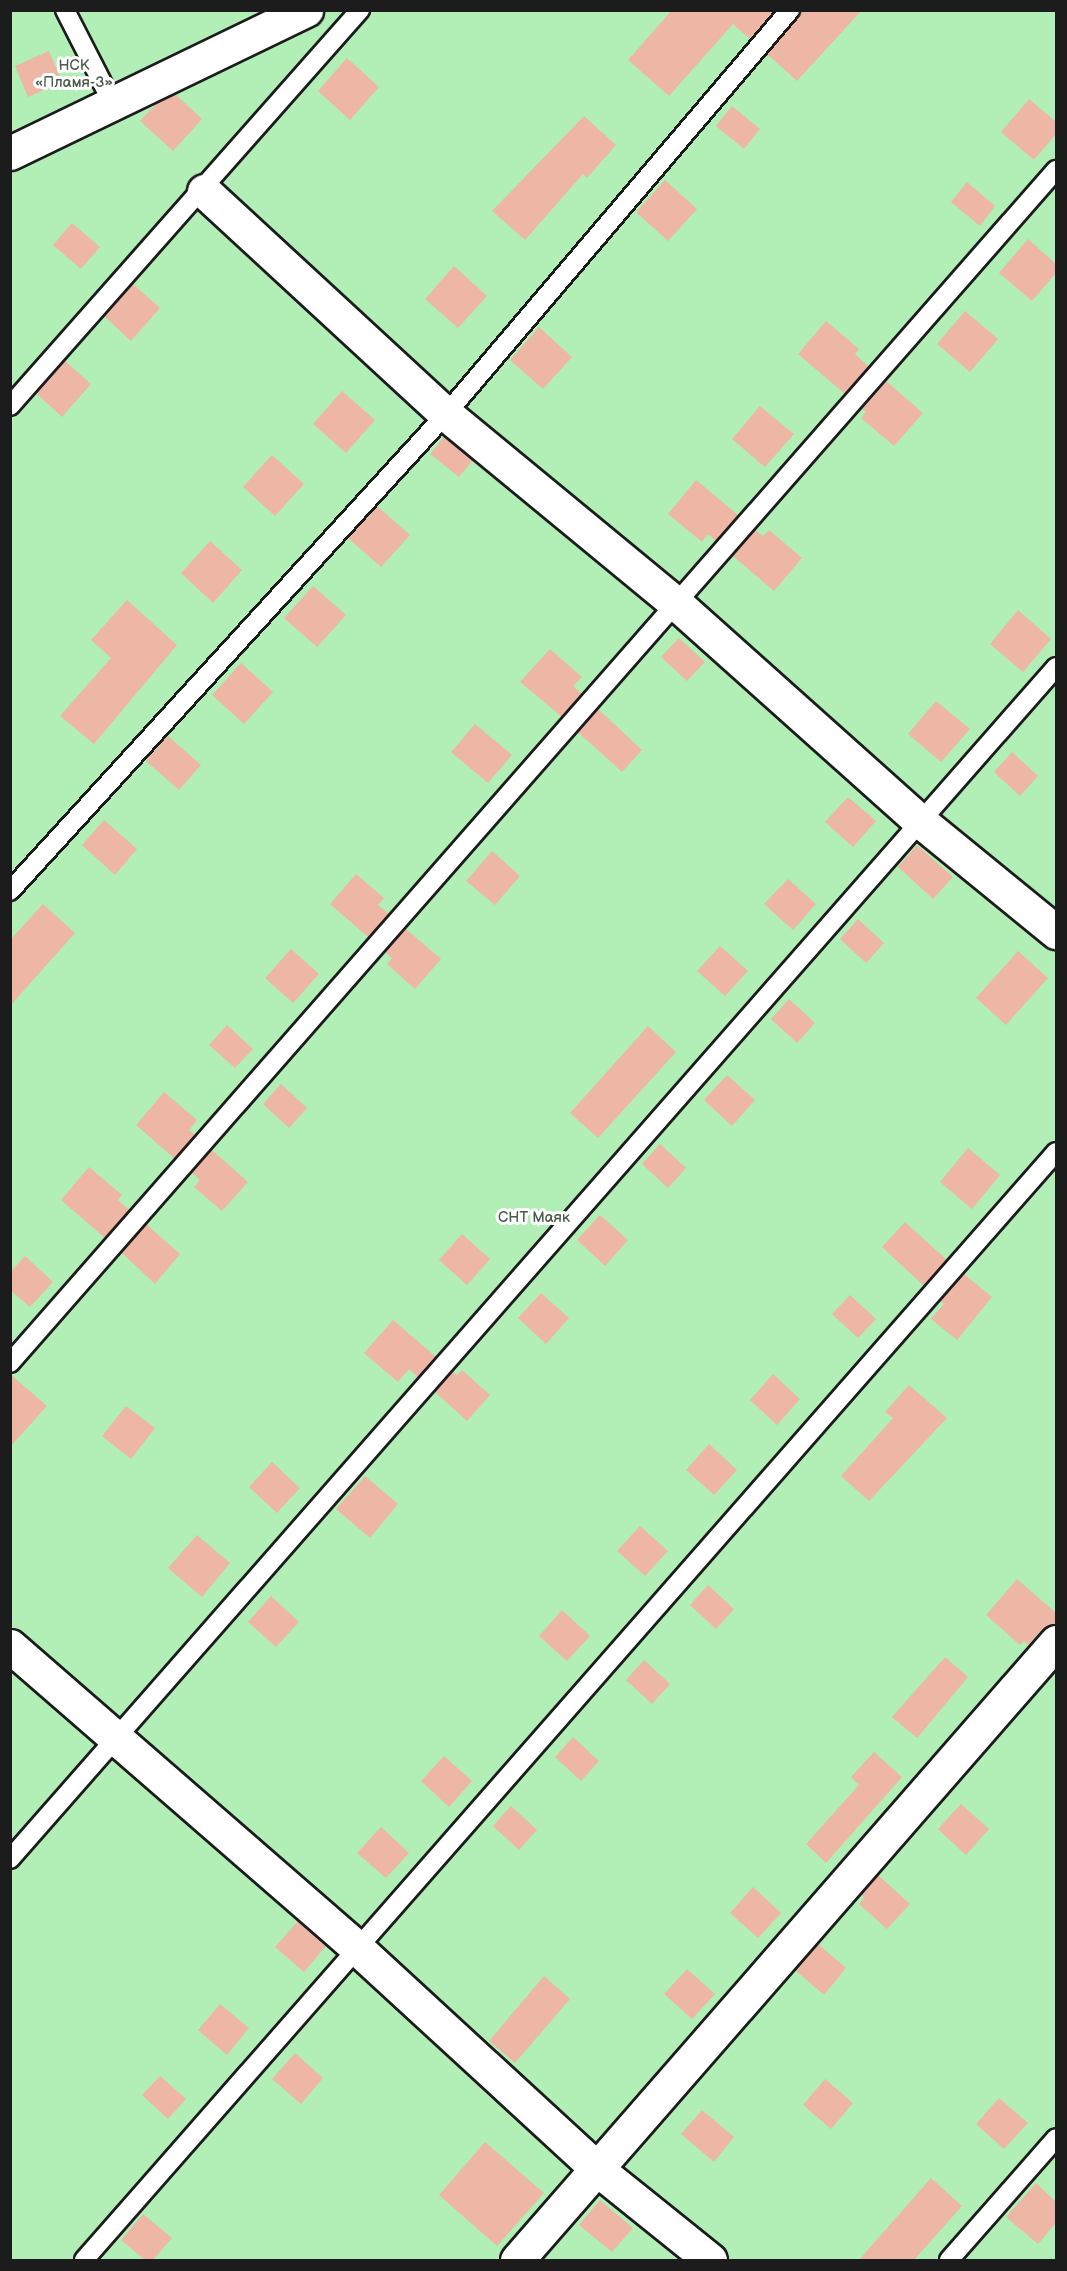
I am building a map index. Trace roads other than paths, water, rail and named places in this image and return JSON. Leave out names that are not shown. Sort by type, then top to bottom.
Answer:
[{"type":"street","points":[[10,153],[306,10]]},
{"type":"street","points":[[204,191],[446,414],[678,605],[920,821],[1056,932]]},
{"type":"street","points":[[517,2260],[1056,1642]]},
{"type":"street","points":[[10,1646],[358,1949],[597,2169],[710,2260]]},
{"type":"lane","points":[[65,10],[113,104]]},
{"type":"lane","points":[[10,406],[204,191],[360,10]]},
{"type":"lane","points":[[10,891],[446,414],[790,10]]},
{"type":"lane","points":[[10,1362],[678,605],[1056,170]]},
{"type":"lane","points":[[10,1859],[1056,667]]},
{"type":"lane","points":[[84,2260],[1056,1152]]},
{"type":"lane","points":[[949,2260],[1056,2138]]},
{"type":"park label","name":"НСК «Пламя-3»","points":[[74,74]]},
{"type":"park label","name":"СНТ Маяк","points":[[534,1218]]}]
